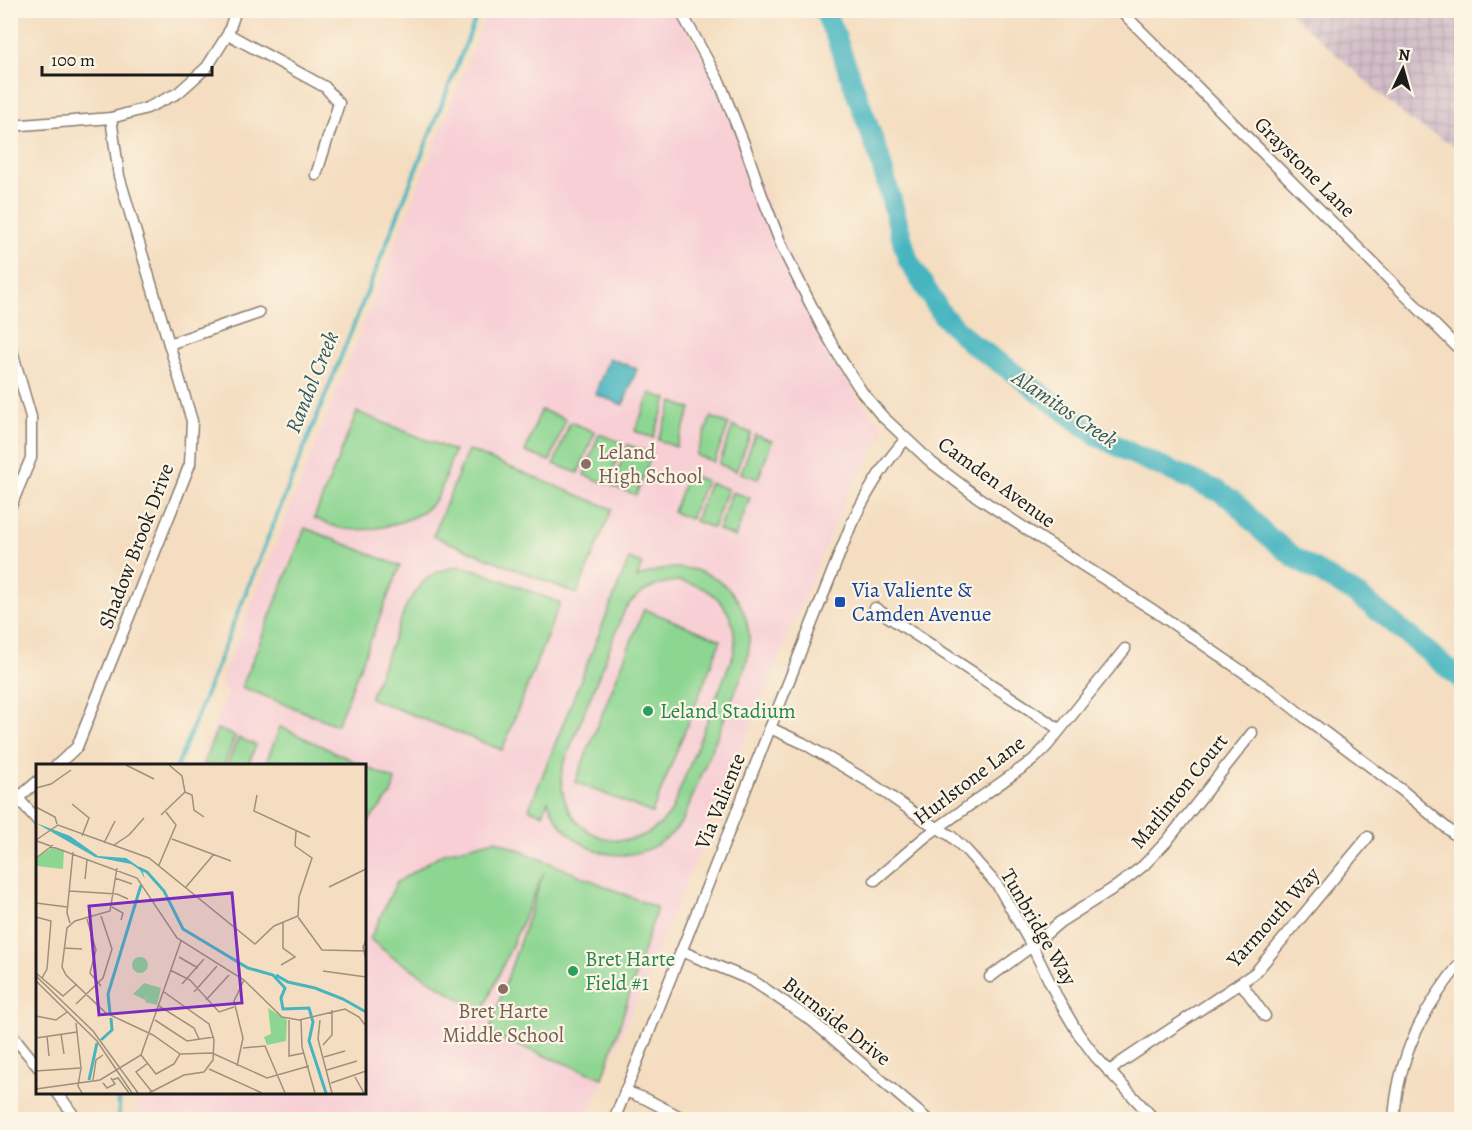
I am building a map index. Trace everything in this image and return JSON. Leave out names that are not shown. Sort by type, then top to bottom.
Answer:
[{"type":"street","points":[[10,126],[111,118],[147,108],[178,93],[207,67],[228,34],[236,10]]},
{"type":"street","name":"Camden Avenue","points":[[680,10],[720,83],[746,149],[760,193],[822,327],[862,392],[882,416],[932,463],[976,496],[1154,610],[1278,696],[1403,791],[1461,841]]},
{"type":"street","name":"Graystone Lane","points":[[1120,10],[1461,352]]},
{"type":"street","points":[[228,34],[325,87],[339,103],[316,175]]},
{"type":"street","name":"Shadow Brook Drive","points":[[57,764],[77,747],[190,464],[192,421],[119,176],[111,118]]},
{"type":"street","points":[[169,344],[259,313]]},
{"type":"street","points":[[10,344],[31,417],[31,458],[10,508]]},
{"type":"street","name":"Via Valiente","points":[[614,1119],[851,525],[884,467],[906,439]]},
{"type":"street","points":[[875,608],[1059,729]]},
{"type":"street","name":"Hurlstone Lane","points":[[875,880],[925,837],[1033,760],[1047,746],[1125,649]]},
{"type":"street","name":"Tunbridge Way","points":[[770,728],[802,743],[861,777],[951,836],[968,851],[998,886],[1032,946],[1059,1001],[1095,1056],[1152,1118]]},
{"type":"street","name":"Marlinton Court","points":[[990,977],[1060,922],[1117,886],[1143,866],[1167,841],[1252,733]]},
{"type":"street","points":[[14,802],[36,784]]},
{"type":"street","points":[[10,789],[14,802],[36,819]]},
{"type":"street","name":"Yarmouth Way","points":[[1109,1072],[1255,973],[1368,837]]},
{"type":"street","name":"Burnside Drive","points":[[681,951],[753,981],[811,1020],[928,1119]]},
{"type":"street","points":[[1394,1119],[1400,1077],[1414,1036],[1428,1007],[1461,961]]},
{"type":"street","points":[[1241,983],[1265,1016]]},
{"type":"street","points":[[10,1032],[36,1064]]},
{"type":"street","points":[[625,1091],[686,1119]]},
{"type":"street","points":[[58,1094],[74,1116],[80,1119]]},
{"type":"shaded area","name":"Leland High School","points":[[488,11],[675,11],[703,57],[839,363],[858,399],[880,423],[884,433],[847,494],[587,1119],[138,1119],[135,1094],[366,1094],[366,764],[198,764],[228,693],[220,684]]},
{"type":"shaded area","points":[[1288,11],[1461,11],[1461,150],[1408,119]]},
{"type":"green space","points":[[650,393],[667,399],[653,438],[635,431]]},
{"type":"green space","points":[[673,402],[691,409],[676,447],[658,440]]},
{"type":"green space","points":[[541,410],[566,419],[550,461],[525,452]]},
{"type":"green space","points":[[357,412],[454,451],[436,499],[418,514],[392,525],[364,529],[340,528],[314,518]]},
{"type":"green space","points":[[711,417],[729,424],[714,462],[696,455]]},
{"type":"green space","points":[[570,422],[595,432],[578,473],[554,464]]},
{"type":"green space","points":[[733,426],[751,433],[736,471],[719,464]]},
{"type":"green space","points":[[599,434],[623,443],[608,484],[584,475]]},
{"type":"green space","points":[[755,435],[772,441],[758,479],[741,473]]},
{"type":"green space","points":[[628,445],[652,454],[636,495],[612,486]]},
{"type":"green space","points":[[468,450],[612,509],[577,594],[433,536]]},
{"type":"green space","points":[[688,474],[706,481],[690,519],[673,512]]},
{"type":"green space","points":[[710,483],[728,489],[713,528],[695,521]]},
{"type":"green space","points":[[732,492],[750,498],[735,537],[718,530]]},
{"type":"green space","points":[[305,528],[400,566],[337,725],[242,687]]},
{"type":"green space","points":[[629,559],[642,564],[637,578],[661,570],[685,568],[706,574],[724,584],[737,600],[746,620],[749,643],[745,668],[683,820],[675,831],[647,849],[630,854],[613,854],[581,843],[567,832],[556,818],[548,801],[543,814],[529,809]],"holes":[[[678,581],[692,584],[714,596],[729,614],[735,639],[734,653],[671,812],[655,829],[636,838],[617,840],[598,836],[582,827],[570,812],[563,792],[562,769],[625,609],[636,597],[655,586]]]},
{"type":"green space","points":[[458,566],[476,570],[560,603],[502,750],[370,698],[407,604],[424,581],[437,572]]},
{"type":"green space","name":"Leland Stadium","points":[[644,609],[721,640],[652,813],[575,782]]},
{"type":"green space","points":[[281,727],[360,764],[265,764]]},
{"type":"green space","points":[[217,729],[235,736],[224,764],[203,764]]},
{"type":"green space","points":[[238,738],[256,745],[248,764],[227,764]]},
{"type":"green space","points":[[366,767],[395,780],[391,795],[366,824]]},
{"type":"green space","points":[[495,840],[657,908],[603,1078],[488,1034],[544,872],[482,1013],[391,956],[370,939],[396,883],[443,853]]},
{"type":"water","points":[[609,358],[637,369],[623,405],[595,394]]},
{"type":"waterway","name":"Randol Creek","points":[[178,764],[479,10]]},
{"type":"waterway","name":"Alamitos Creek","points":[[824,10],[879,156],[908,260],[943,316],[971,343],[1098,436],[1135,455],[1218,491],[1235,502],[1264,533],[1294,557],[1357,595],[1462,680]]},
{"type":"waterway","name":"Randol Creek","points":[[119,1094],[119,1120]]},
{"type":"place","name":"Leland High School","points":[[586,464]]},
{"type":"place","name":"Via Valiente & Camden Avenue","points":[[840,602]]},
{"type":"place","name":"Leland Stadium","points":[[648,711]]},
{"type":"place","name":"Bret Harte Field #1","points":[[573,971]]},
{"type":"place","name":"Bret Harte Middle School","points":[[503,989]]}]
